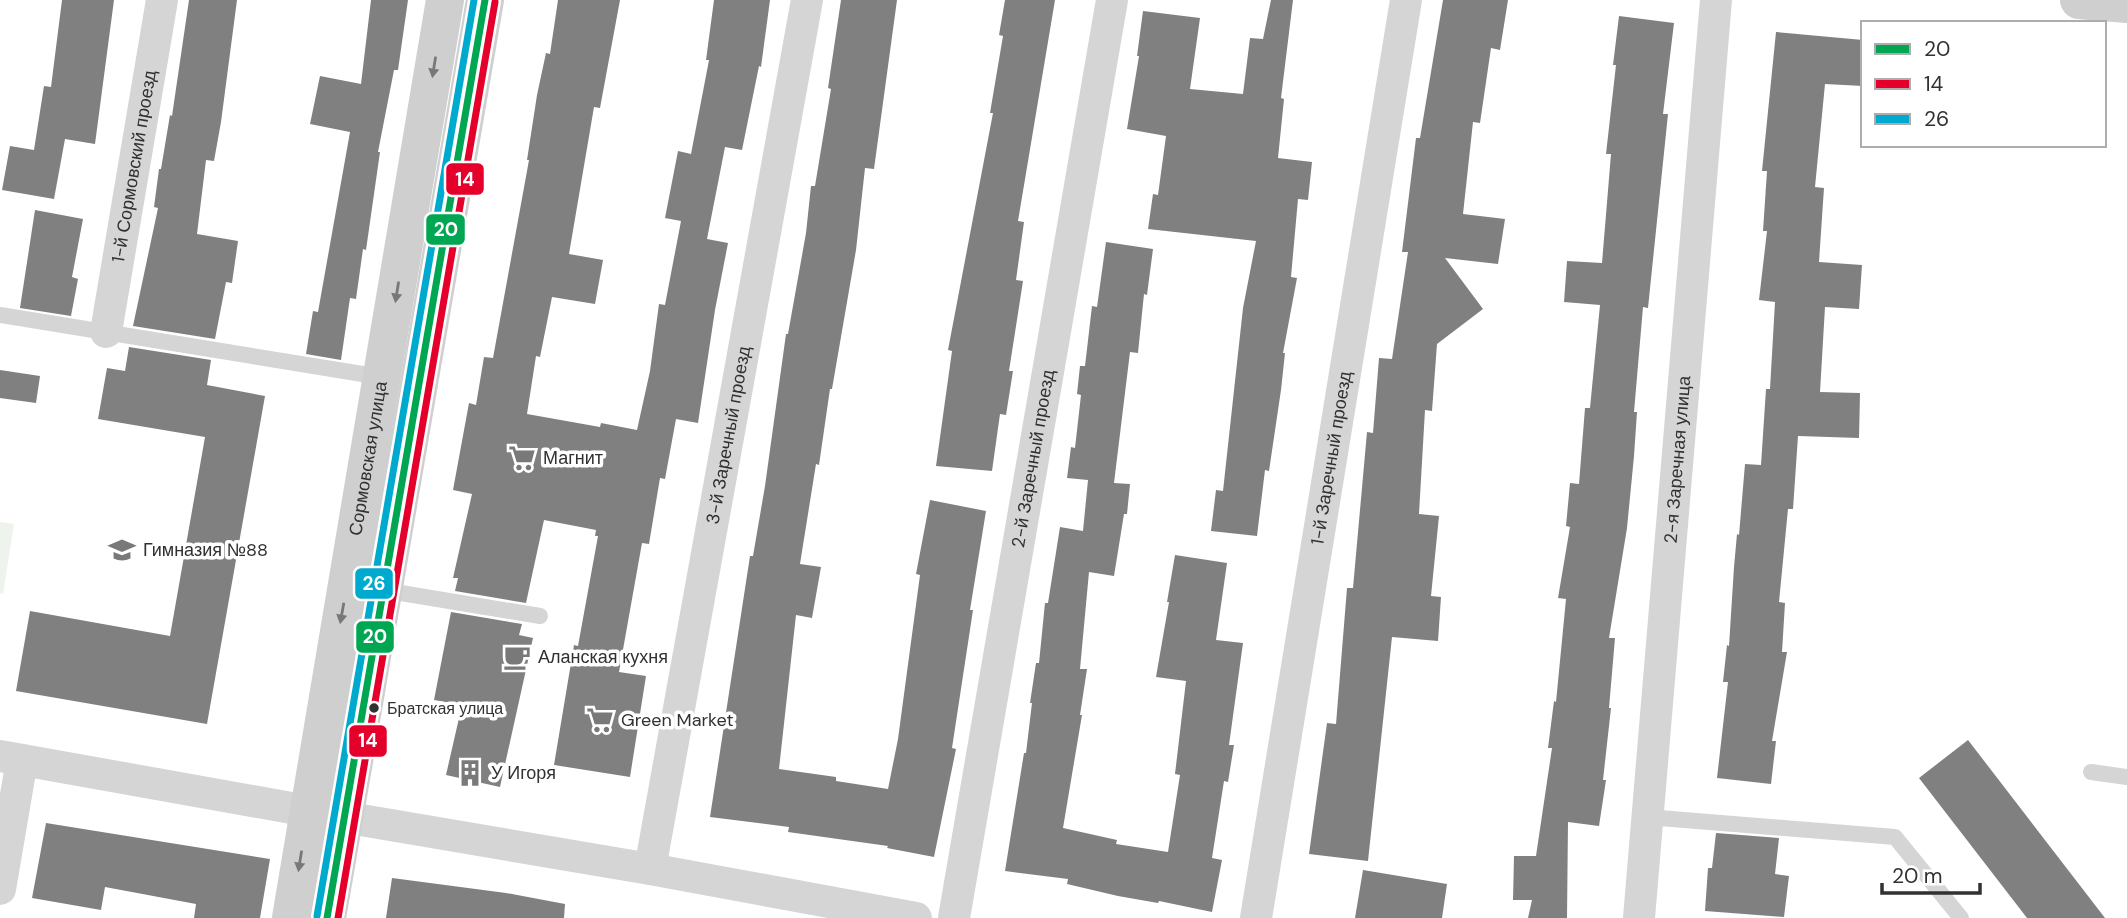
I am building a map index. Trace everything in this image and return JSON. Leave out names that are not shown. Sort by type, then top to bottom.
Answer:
[{"type":"main road","name":"Сормовская улица","points":[[327,918],[326,814],[383,377],[445,0]]},
{"type":"main road","name":"Сормовская улица","points":[[291,918],[326,814],[383,590],[485,0]]},
{"type":"main road","points":[[2079,0],[2127,4]]},
{"type":"street","name":"1-й Сормовский проезд","points":[[106,332],[162,0]]},
{"type":"street","name":"3-й Заречный проезд","points":[[649,869],[807,0]]},
{"type":"street","name":"2-й Заречный проезд","points":[[954,918],[1112,0]]},
{"type":"street","name":"1-й Заречный проезд","points":[[1256,918],[1406,0]]},
{"type":"street","name":"2-я Заречная улица","points":[[1639,918],[1716,0]]},
{"type":"street","points":[[0,889],[11,758],[916,918]]},
{"type":"lane","points":[[0,315],[383,377]]},
{"type":"lane","points":[[383,590],[540,616]]},
{"type":"lane","points":[[2091,772],[2127,777]]},
{"type":"lane","points":[[1647,817],[1895,838],[1961,918]]},
{"type":"shaded area","points":[[0,522],[14,524],[3,594],[0,593]]},
{"type":"building","points":[[62,0],[114,0],[95,144],[65,139],[54,199],[2,190],[10,146],[34,150],[44,86],[51,87]]},
{"type":"building","points":[[189,0],[237,0],[221,122],[214,161],[206,160],[197,234],[238,241],[232,283],[226,282],[215,339],[133,326],[158,208],[154,207],[159,169],[170,115],[172,116]]},
{"type":"building","points":[[371,0],[408,0],[398,70],[394,70],[378,152],[366,250],[363,249],[356,299],[350,298],[341,360],[306,354],[313,311],[318,312],[350,132],[310,124],[320,76],[361,84]]},
{"type":"building","points":[[558,0],[620,0],[600,108],[594,107],[569,254],[603,260],[595,304],[552,297],[540,357],[536,356],[527,414],[600,427],[601,423],[637,430],[650,371],[659,304],[665,305],[681,221],[665,218],[678,151],[691,154],[709,60],[706,60],[714,0],[770,0],[761,67],[759,66],[742,150],[725,147],[707,239],[728,243],[698,423],[676,419],[665,479],[660,478],[649,544],[642,543],[619,672],[646,676],[630,777],[554,765],[574,645],[578,646],[598,536],[595,536],[596,530],[544,520],[526,603],[455,591],[458,578],[453,578],[472,494],[453,490],[469,403],[476,405],[484,357],[493,358],[529,160],[537,95],[546,53],[550,54]]},
{"type":"building","points":[[841,0],[897,0],[874,169],[865,168],[856,250],[800,564],[821,567],[812,618],[796,615],[779,769],[836,777],[836,781],[888,789],[898,739],[920,575],[916,574],[930,500],[986,511],[952,748],[956,749],[934,857],[887,848],[888,846],[788,832],[789,827],[710,817],[750,556],[753,556],[765,486],[786,334],[806,233],[811,186],[815,186],[831,89],[828,88]]},
{"type":"building","points":[[1005,0],[1055,0],[1018,221],[1024,222],[1016,280],[1023,281],[1009,371],[1013,371],[1006,415],[1000,414],[992,471],[936,466],[952,351],[948,350],[993,113],[990,113],[1003,36],[999,35]]},
{"type":"building","points":[[1271,0],[1293,0],[1281,98],[1284,99],[1278,158],[1312,162],[1308,200],[1298,199],[1291,277],[1297,278],[1283,353],[1281,390],[1269,471],[1265,470],[1257,536],[1211,531],[1216,490],[1223,491],[1243,308],[1256,241],[1148,229],[1153,194],[1158,195],[1166,136],[1127,129],[1143,11],[1200,18],[1190,89],[1243,94],[1250,38],[1263,39]]},
{"type":"building","points":[[1443,0],[1508,0],[1500,50],[1491,48],[1480,123],[1473,122],[1463,214],[1505,219],[1498,264],[1445,258],[1483,309],[1437,344],[1432,411],[1425,410],[1419,514],[1439,516],[1431,596],[1441,597],[1438,641],[1392,637],[1368,861],[1309,854],[1327,723],[1336,724],[1347,588],[1353,588],[1367,432],[1373,433],[1379,358],[1392,359],[1408,252],[1402,252],[1416,138],[1420,138]]},
{"type":"building","points":[[1619,16],[1674,23],[1663,114],[1668,114],[1648,308],[1643,307],[1627,528],[1609,638],[1615,638],[1603,780],[1606,780],[1599,826],[1568,822],[1567,918],[1528,918],[1532,900],[1513,900],[1514,856],[1536,856],[1552,748],[1548,748],[1554,701],[1556,702],[1566,599],[1558,598],[1570,527],[1566,526],[1570,483],[1579,484],[1585,408],[1590,408],[1600,305],[1564,302],[1567,261],[1602,263],[1611,154],[1606,154]]},
{"type":"building","points":[[1776,32],[1861,40],[1861,86],[1825,84],[1815,187],[1824,188],[1819,262],[1862,265],[1859,309],[1825,307],[1820,392],[1860,393],[1859,438],[1798,436],[1793,509],[1788,509],[1779,602],[1785,603],[1782,652],[1787,652],[1772,741],[1776,741],[1771,784],[1717,778],[1728,682],[1723,682],[1727,645],[1729,646],[1745,464],[1761,465],[1766,389],[1770,389],[1775,302],[1759,300],[1767,231],[1763,231],[1767,171],[1762,171]]},
{"type":"building","points":[[35,210],[83,219],[72,277],[78,279],[71,316],[20,308]]},
{"type":"building","points":[[1106,242],[1153,249],[1147,295],[1144,294],[1138,353],[1130,352],[1114,483],[1130,484],[1127,514],[1124,514],[1114,576],[1089,572],[1080,669],[1087,669],[1063,828],[1117,840],[1116,844],[1168,852],[1180,775],[1175,774],[1186,681],[1156,677],[1175,555],[1227,563],[1216,640],[1243,643],[1229,745],[1234,745],[1228,782],[1224,781],[1212,858],[1222,860],[1212,912],[1118,896],[1067,884],[1068,879],[1005,871],[1026,753],[1030,703],[1036,663],[1039,663],[1045,603],[1048,603],[1060,527],[1083,531],[1088,480],[1067,478],[1071,447],[1075,448],[1081,395],[1077,394],[1080,366],[1085,366],[1092,306],[1097,307]]},
{"type":"building","points":[[129,347],[211,360],[207,385],[265,396],[207,724],[16,691],[30,611],[170,636],[205,437],[98,419],[107,368],[125,371]]},
{"type":"building","points":[[0,370],[40,376],[36,403],[0,398]]},
{"type":"building","points":[[451,612],[522,624],[519,635],[533,638],[500,787],[446,775],[462,705],[434,700]]},
{"type":"building","points":[[1968,740],[2105,918],[2027,918],[1919,778]]},
{"type":"building","points":[[46,823],[270,859],[260,918],[194,918],[196,904],[105,887],[101,910],[32,898]]},
{"type":"building","points":[[1716,833],[1779,838],[1775,874],[1789,876],[1784,917],[1705,911],[1708,868],[1712,868]]},
{"type":"building","points":[[1363,870],[1447,884],[1442,918],[1355,918]]},
{"type":"building","points":[[392,878],[506,893],[565,904],[564,918],[386,918]]},
{"type":"transit line","name":"26","points":[[317,916],[474,0]]},
{"type":"transit line","name":"20","points":[[327,918],[485,0]]},
{"type":"transit line","name":"14","points":[[338,918],[495,2]]},
{"type":"place","name":"Магнит","points":[[522,458]]},
{"type":"place","name":"Гимназия №88","points":[[122,550]]},
{"type":"place","name":"Аланская кухня","points":[[517,657]]},
{"type":"place","name":"Братская улица","points":[[374,708]]},
{"type":"place","name":"Green Market","points":[[600,720]]},
{"type":"place","name":"У Игоря","points":[[470,773]]}]
